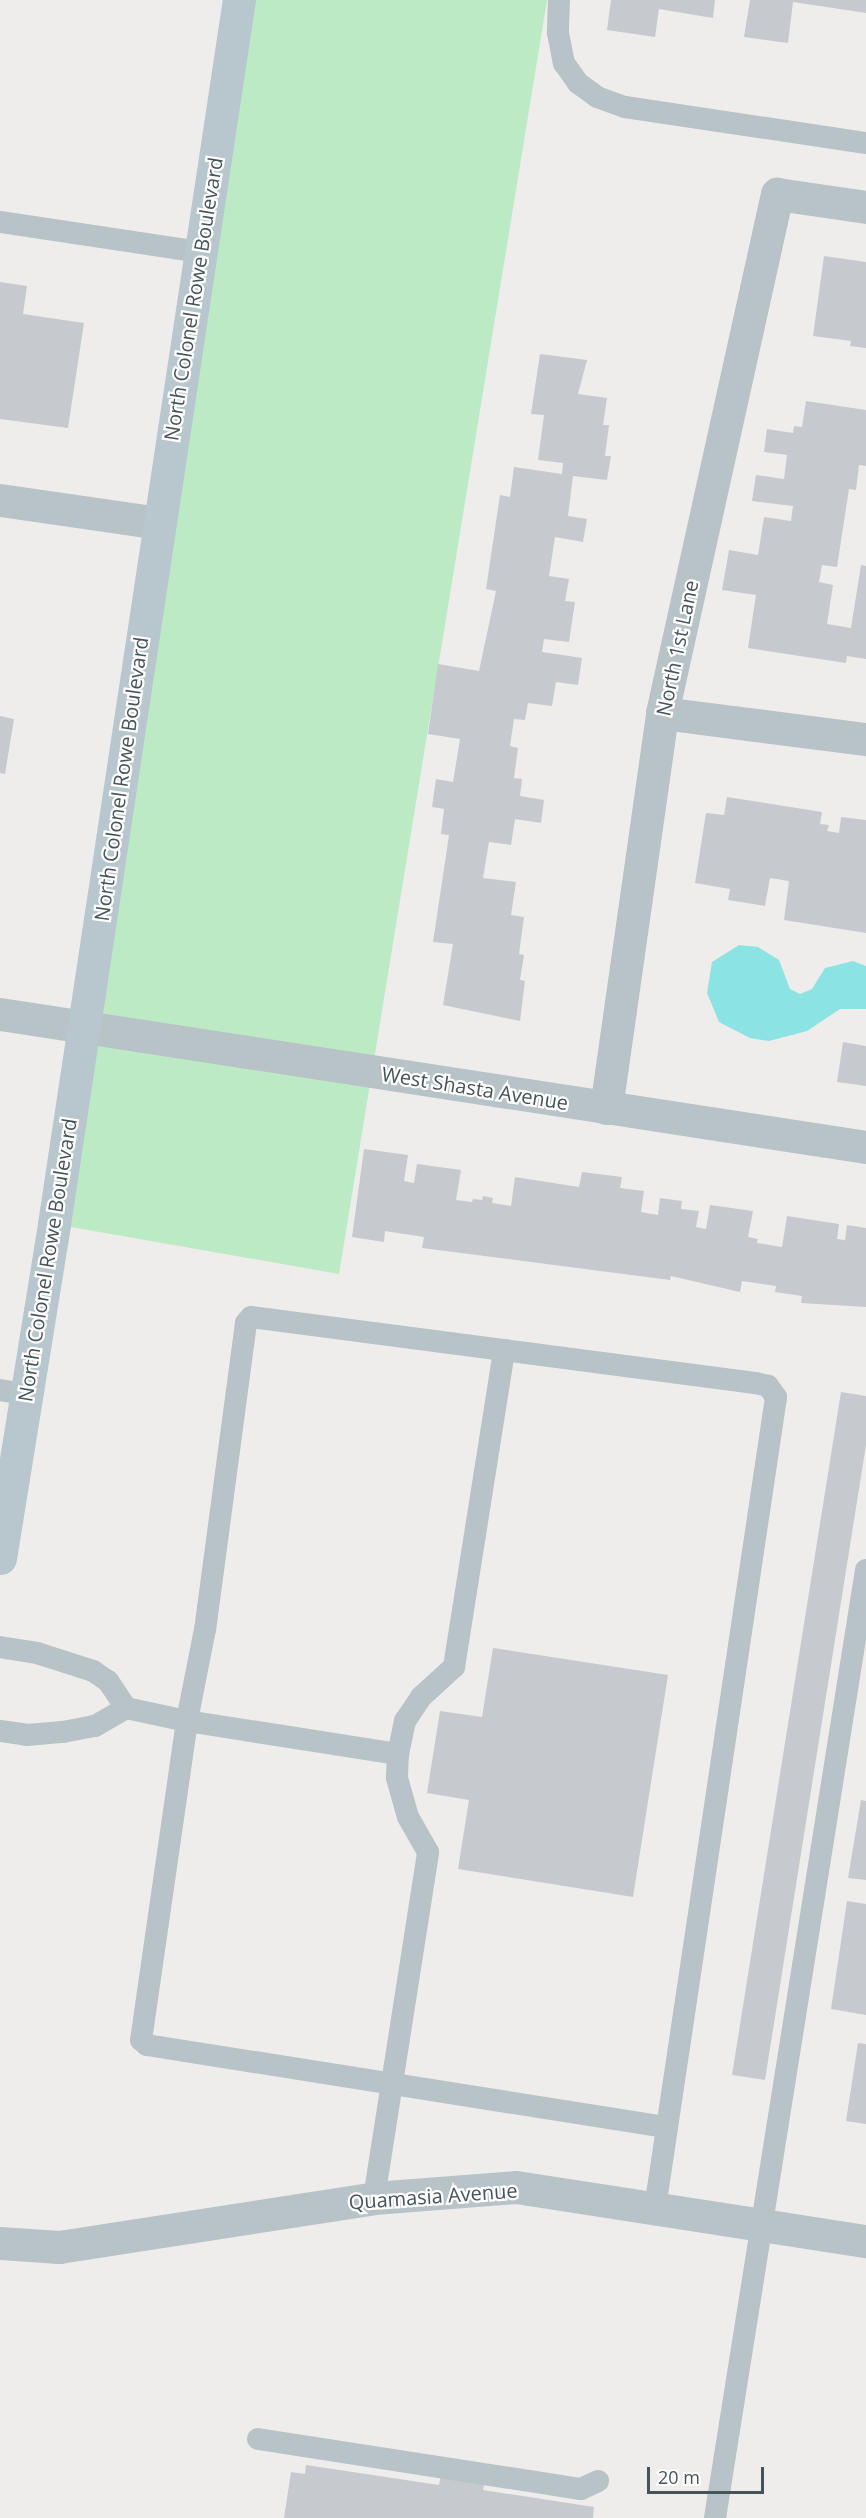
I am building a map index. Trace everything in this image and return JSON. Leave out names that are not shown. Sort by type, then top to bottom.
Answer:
[{"type":"main road","name":"North Colonel Rowe Boulevard","points":[[0,1558],[13,1392],[84,1028],[239,0]]},
{"type":"street","name":"North 1st Lane","points":[[606,1108],[662,713],[777,194],[866,207]]},
{"type":"street","points":[[0,500],[159,523]]},
{"type":"street","points":[[662,713],[866,739]]},
{"type":"street","name":"West Shasta Avenue","points":[[0,1014],[866,1147]]},
{"type":"street","name":"Quamasia Avenue","points":[[0,2243],[59,2247],[374,2198],[516,2187],[866,2241]]},
{"type":"lane","points":[[559,0],[558,33],[564,63],[578,82],[597,98],[626,107],[866,143]]},
{"type":"lane","points":[[0,222],[201,252]]},
{"type":"lane","points":[[655,2208],[665,2127],[776,1397],[768,1386],[755,1383],[252,1317],[246,1323],[205,1629],[187,1721],[141,2040],[147,2045],[665,2127]]},
{"type":"lane","points":[[374,2198],[428,1852],[408,1817],[397,1778],[398,1754],[405,1721],[421,1697],[454,1667],[504,1350]]},
{"type":"lane","points":[[715,2518],[866,1570]]},
{"type":"lane","points":[[0,1647],[37,1653],[93,1671],[108,1681],[126,1708]]},
{"type":"lane","points":[[0,1731],[27,1735],[63,1732],[95,1726],[126,1708],[187,1721],[398,1754]]},
{"type":"lane","points":[[258,2439],[581,2489],[598,2481]]},
{"type":"green space","points":[[245,0],[547,0],[339,1274],[54,1224]]},
{"type":"water","points":[[739,945],[758,947],[779,960],[790,989],[800,994],[812,989],[825,968],[853,961],[866,966],[866,1009],[840,1009],[807,1031],[769,1041],[750,1038],[719,1022],[707,993],[712,962]]},
{"type":"building","points":[[611,0],[715,0],[713,18],[659,9],[655,37],[607,30]]},
{"type":"building","points":[[750,0],[866,0],[866,13],[793,2],[788,43],[744,37]]},
{"type":"building","points":[[824,256],[866,262],[866,348],[850,346],[851,341],[813,336]]},
{"type":"building","points":[[0,282],[27,286],[23,314],[84,323],[68,428],[0,419]]},
{"type":"building","points":[[540,354],[587,360],[578,394],[607,398],[603,425],[609,425],[605,456],[611,456],[607,480],[573,476],[568,516],[587,519],[583,542],[555,537],[549,576],[569,579],[565,601],[575,602],[569,642],[544,639],[542,652],[582,658],[578,685],[556,682],[552,706],[528,703],[525,720],[514,719],[510,746],[518,748],[514,778],[522,779],[520,796],[544,800],[541,823],[515,819],[511,845],[489,842],[483,878],[516,882],[511,915],[524,917],[519,954],[524,955],[520,980],[525,981],[520,1021],[443,1005],[453,944],[433,942],[449,835],[441,834],[444,809],[432,807],[436,779],[453,782],[460,739],[428,734],[438,664],[479,671],[496,591],[486,589],[500,495],[510,497],[514,467],[562,474],[563,463],[538,460],[544,415],[531,414]]},
{"type":"building","points":[[806,401],[866,410],[866,466],[859,465],[856,490],[849,489],[837,567],[822,565],[819,582],[833,585],[827,624],[851,628],[861,565],[866,566],[866,659],[847,656],[846,663],[748,648],[756,595],[722,590],[729,550],[758,555],[764,517],[791,521],[793,506],[752,501],[756,475],[784,479],[787,455],[764,452],[767,429],[793,433],[794,426],[802,427]]},
{"type":"building","points":[[0,716],[14,719],[5,774],[0,773]]},
{"type":"building","points":[[727,797],[822,812],[820,824],[829,825],[827,831],[839,833],[841,817],[866,820],[866,933],[784,920],[789,881],[770,878],[765,906],[728,900],[730,889],[695,883],[706,813],[724,815]]},
{"type":"building","points":[[843,1042],[866,1046],[866,1086],[837,1082]]},
{"type":"building","points":[[364,1149],[408,1155],[404,1181],[414,1183],[417,1164],[461,1170],[456,1200],[472,1202],[473,1199],[482,1200],[483,1196],[493,1198],[492,1203],[511,1206],[515,1177],[579,1187],[582,1172],[622,1177],[620,1188],[644,1191],[641,1212],[658,1215],[660,1198],[682,1201],[681,1209],[699,1211],[696,1227],[706,1229],[710,1205],[753,1211],[748,1237],[758,1239],[757,1243],[782,1247],[787,1216],[839,1224],[837,1239],[845,1240],[847,1225],[866,1228],[866,1307],[801,1303],[802,1296],[775,1292],[776,1286],[742,1281],[740,1292],[671,1276],[670,1280],[422,1248],[424,1237],[385,1231],[384,1242],[352,1237]]},
{"type":"building","points":[[841,1392],[866,1396],[866,1445],[765,2080],[732,2075]]},
{"type":"building","points":[[493,1648],[668,1675],[633,1897],[458,1869],[469,1800],[427,1793],[440,1711],[482,1717]]},
{"type":"building","points":[[861,1800],[866,1801],[866,1880],[848,1878]]},
{"type":"building","points":[[847,1901],[866,1904],[866,2015],[831,2009]]},
{"type":"building","points":[[858,2043],[866,2044],[866,2124],[846,2121]]},
{"type":"building","points":[[306,2465],[439,2485],[441,2474],[485,2480],[483,2490],[594,2507],[593,2518],[284,2518],[291,2472],[305,2474]]}]
